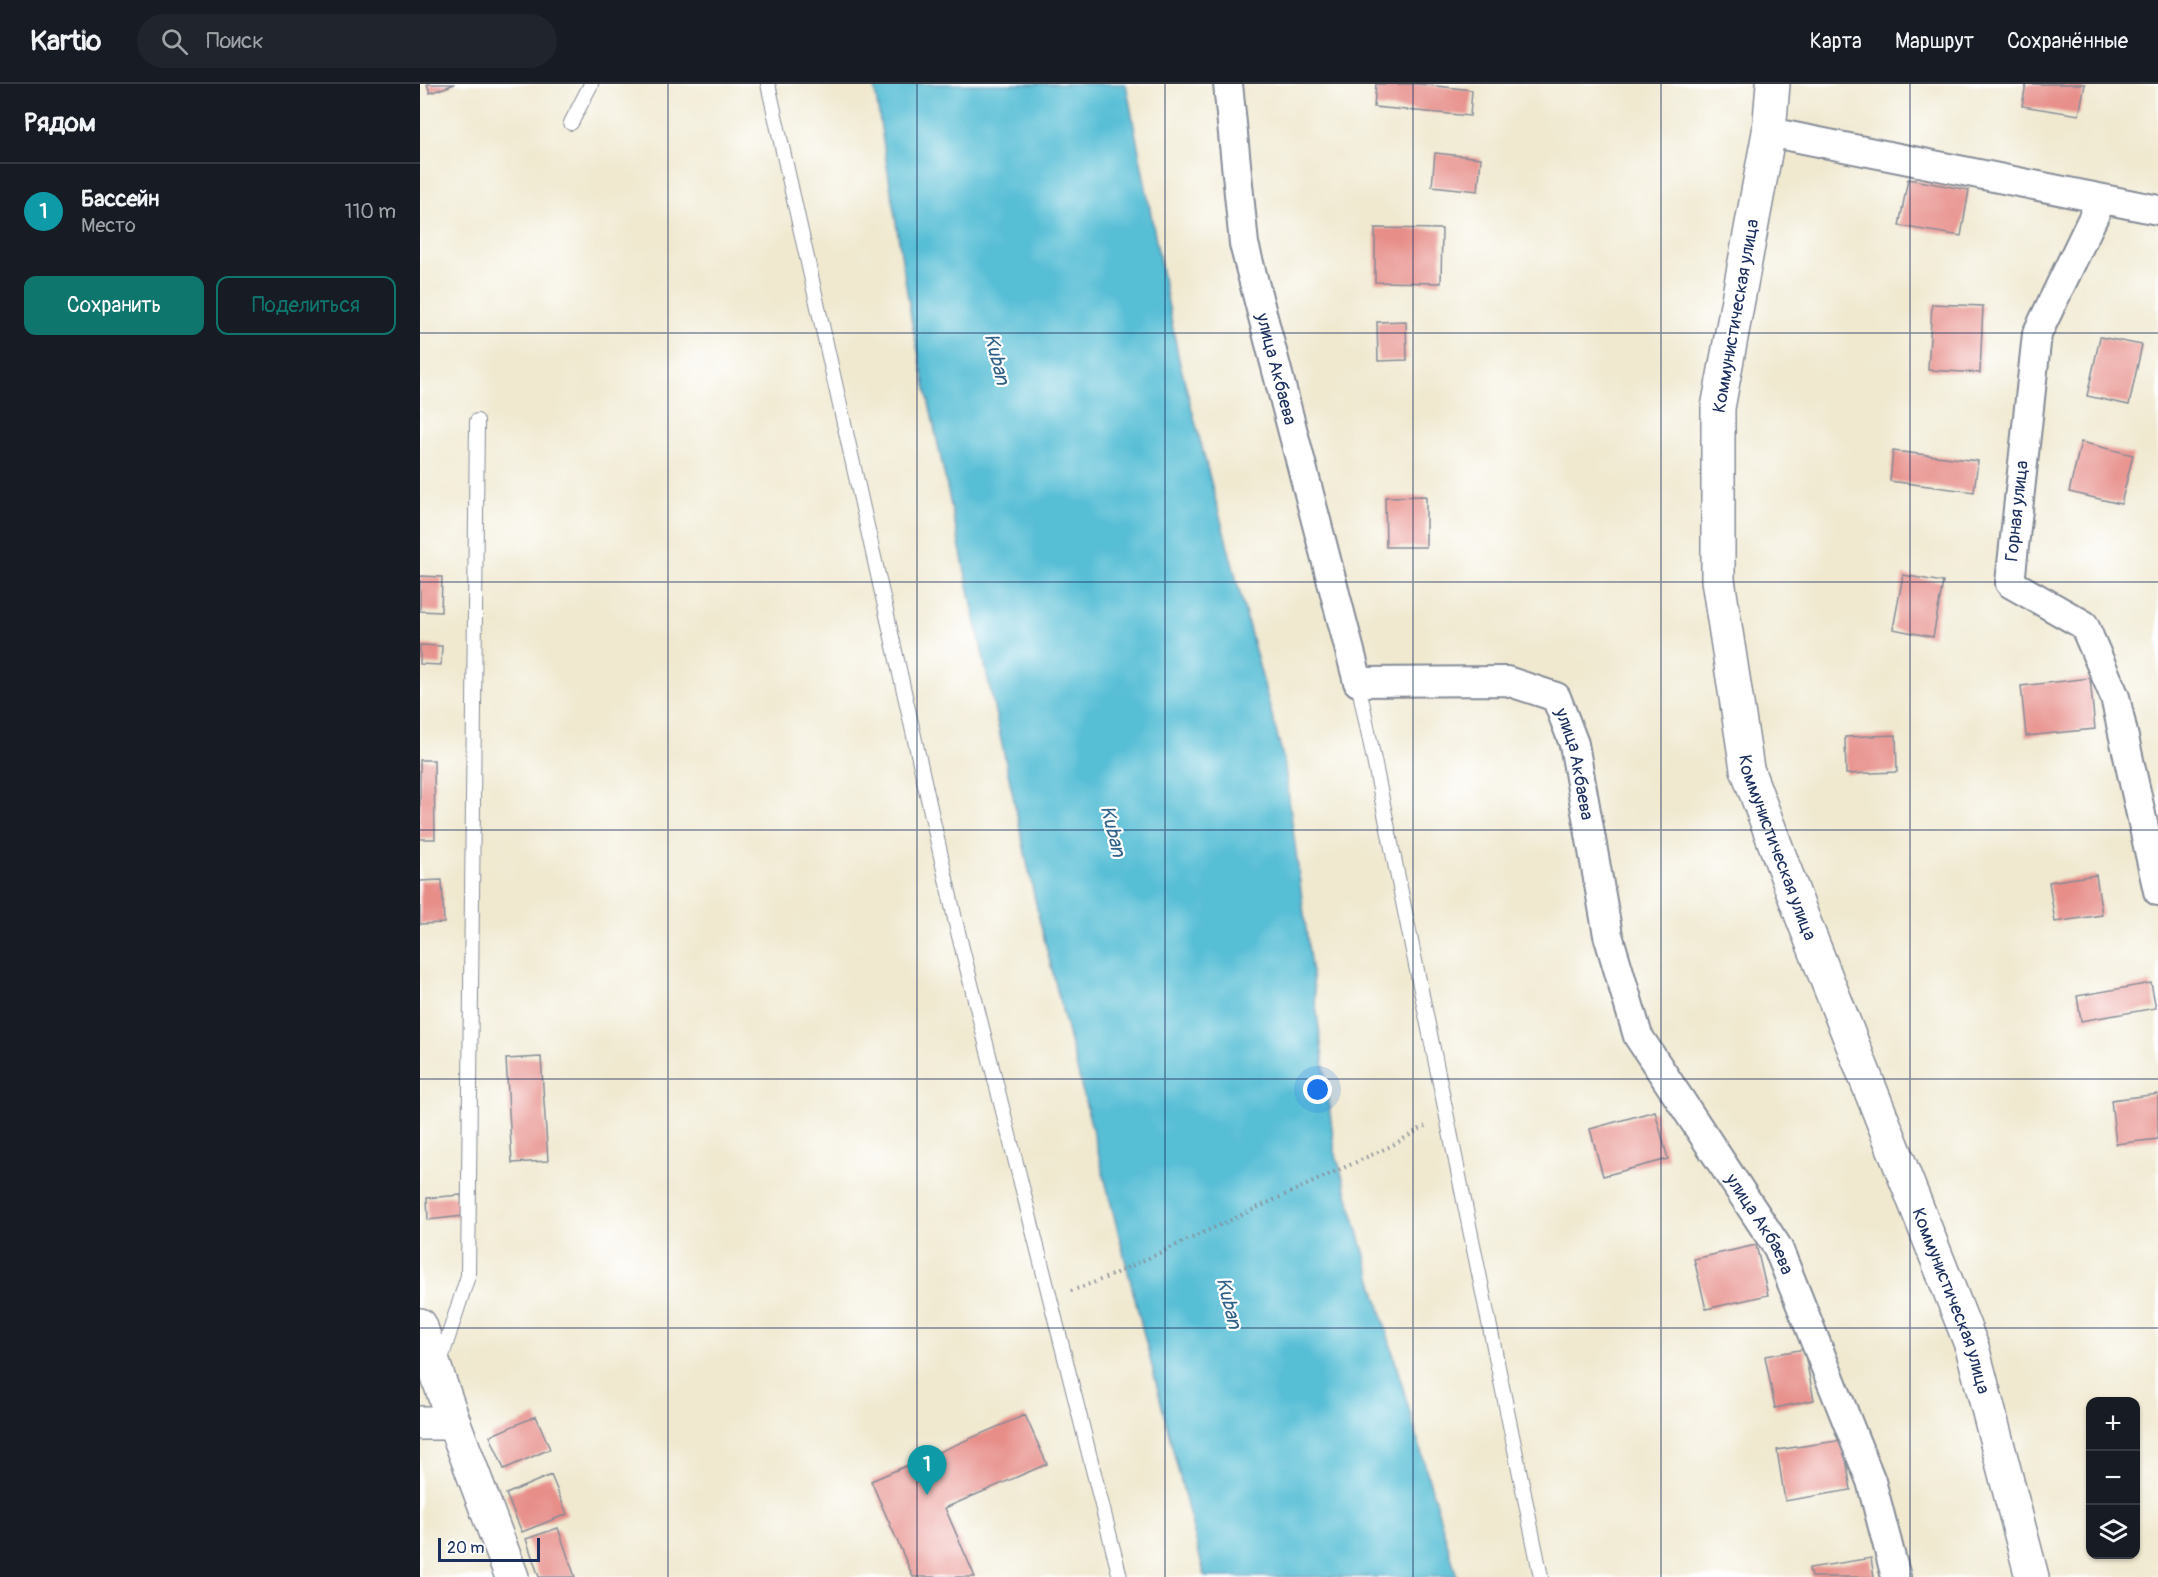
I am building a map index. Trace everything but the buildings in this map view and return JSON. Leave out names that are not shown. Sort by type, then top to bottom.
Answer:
[{"type":"street","name":"улица Акбаева","points":[[1228,84],[1244,244],[1358,682],[1507,681],[1556,697],[1574,744],[1608,935],[1638,1036],[1778,1248],[1872,1481],[1896,1577]]},
{"type":"street","name":"Коммунистическая улица","points":[[1773,84],[1769,132],[1718,408],[1718,580],[1746,769],[1972,1347],[2032,1577]]},
{"type":"street","points":[[1769,132],[2158,210]]},
{"type":"street","name":"Горная улица","points":[[2102,199],[2037,334],[2010,583],[2084,625],[2115,698],[2158,891]]},
{"type":"street","points":[[420,1325],[512,1577]]},
{"type":"street","points":[[420,1423],[454,1423]]},
{"type":"lane","points":[[571,123],[591,84]]},
{"type":"lane","points":[[768,84],[955,916],[1120,1577]]},
{"type":"lane","points":[[437,1373],[468,1276],[477,421]]},
{"type":"lane","points":[[1358,682],[1541,1577]]},
{"type":"path","points":[[1051,1299],[1103,1279],[1393,1145],[1447,1113]]},
{"type":"water","name":"Kuban","points":[[874,84],[1126,84],[1179,360],[1284,761],[1335,1151],[1457,1577],[1205,1577],[1039,918],[912,323]]},
{"type":"place","name":"Бассейн","points":[[927,1495]]}]
